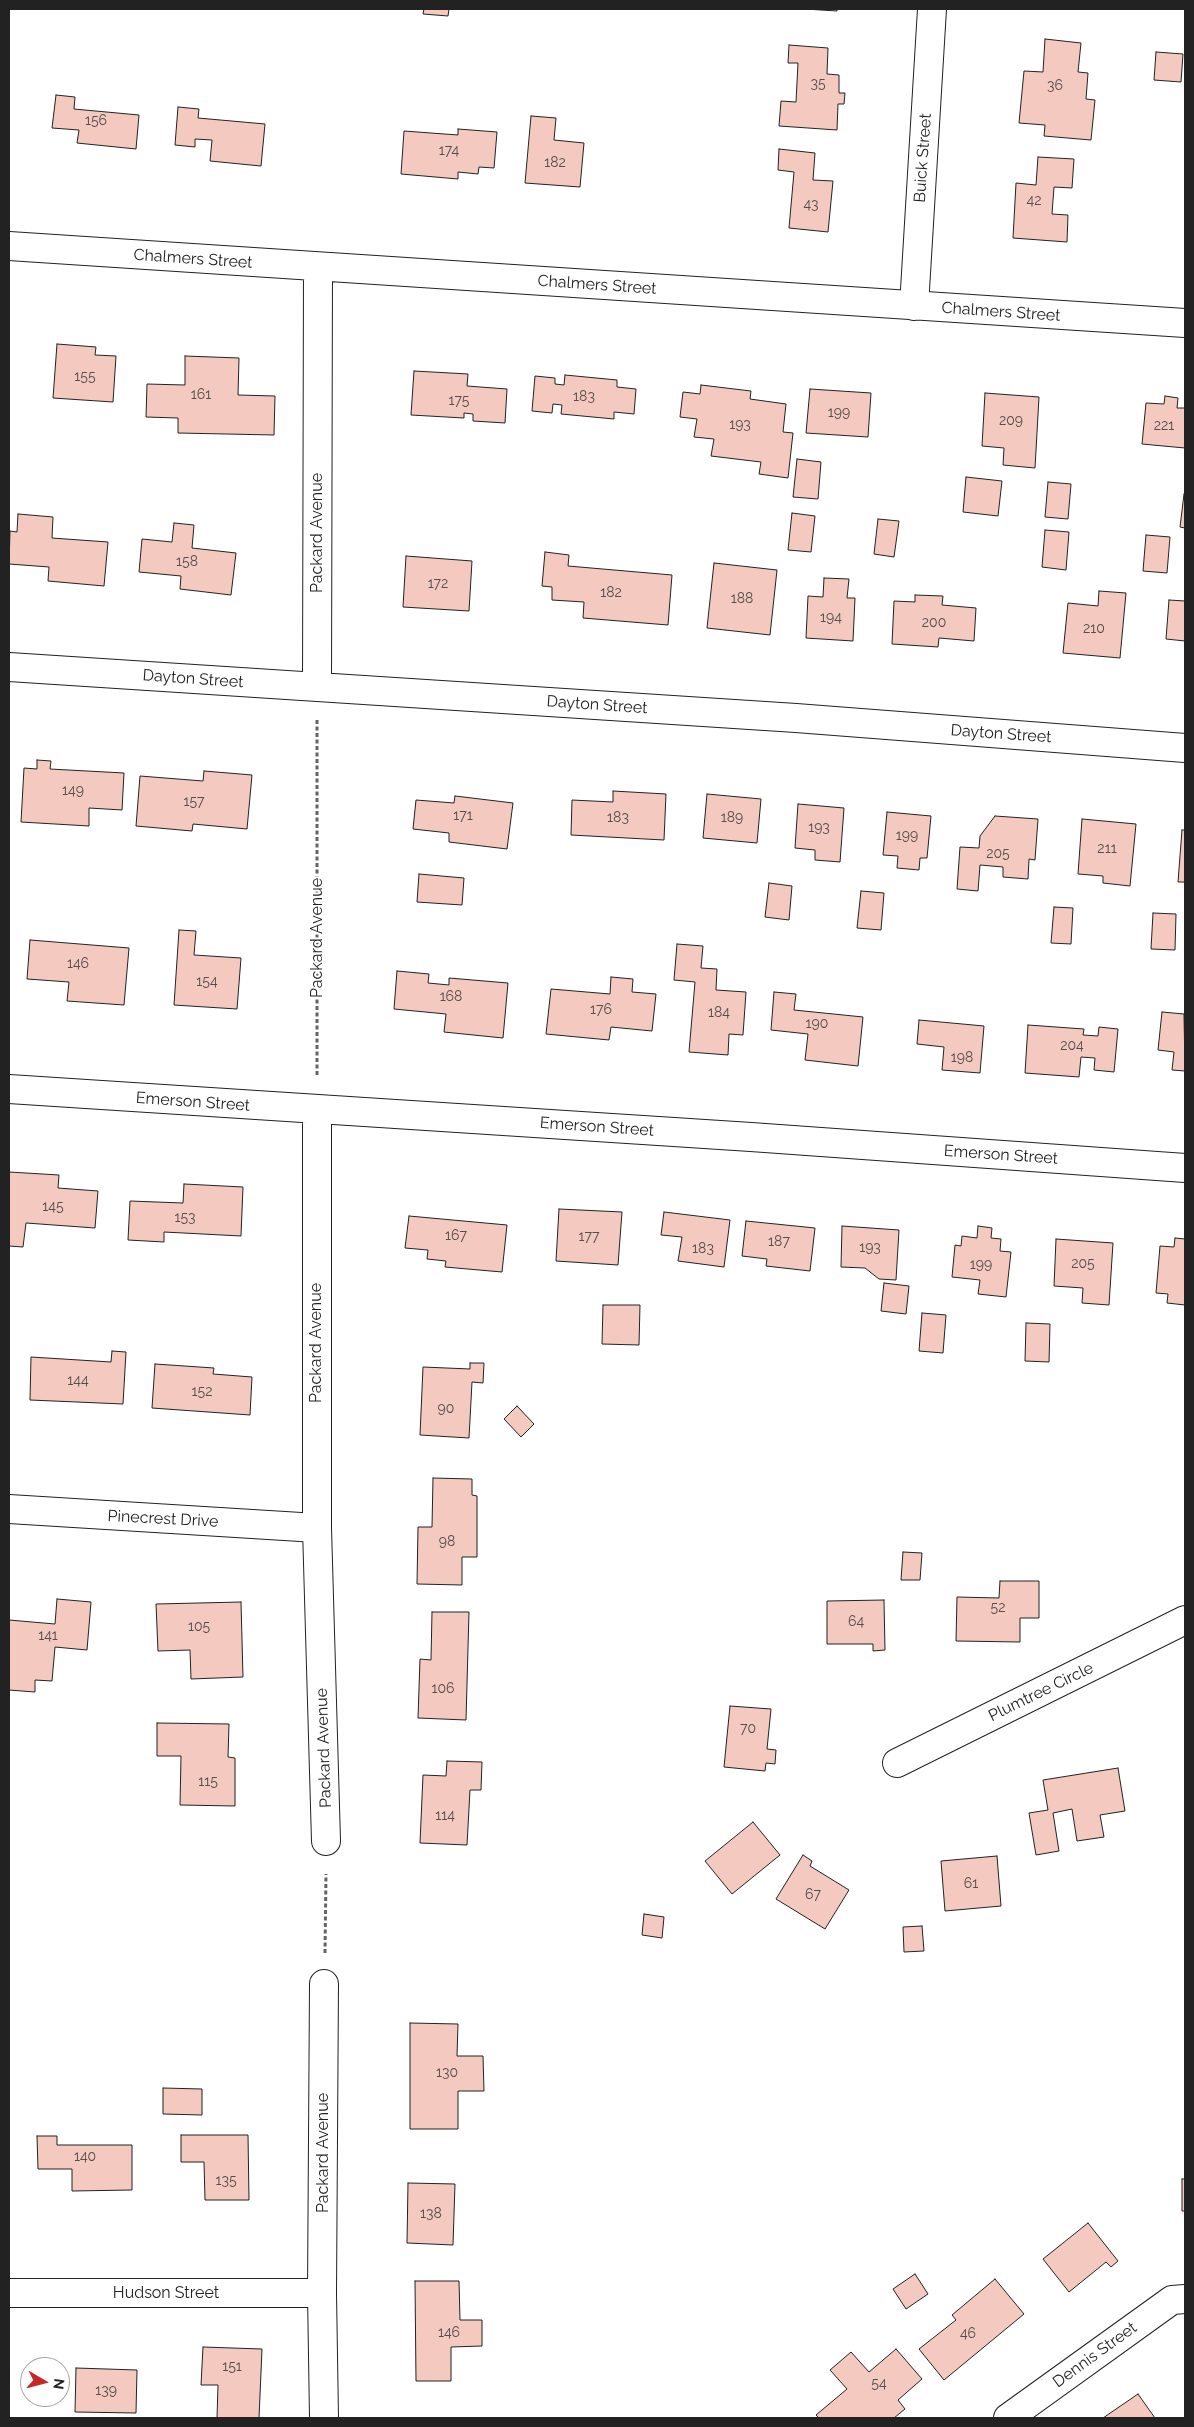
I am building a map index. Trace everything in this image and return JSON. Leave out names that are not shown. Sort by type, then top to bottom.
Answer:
[{"type":"street","name":"Buick Street","points":[[914,306],[932,9]]},
{"type":"street","name":"Chalmers Street","points":[[9,246],[1185,324]]},
{"type":"street","name":"Packard Avenue","points":[[317,687],[318,267]]},
{"type":"street","name":"Dayton Street","points":[[9,667],[796,718],[1185,748]]},
{"type":"street","name":"Emerson Street","points":[[9,1089],[751,1137],[1185,1168]]},
{"type":"street","name":"Packard Avenue","points":[[317,1110],[317,1528],[326,1841]]},
{"type":"street","name":"Pinecrest Drive","points":[[9,1509],[317,1528]]},
{"type":"street","name":"Plumtree Circle","points":[[897,1764],[1185,1620]]},
{"type":"street","name":"Packard Avenue","points":[[324,1984],[322,2293],[324,2418]]},
{"type":"street","name":"Hudson Street","points":[[9,2293],[322,2293]]},
{"type":"street","name":"Dennis Street","points":[[1008,2418],[1172,2300],[1185,2299]]},
{"type":"path","name":"Packard Avenue","points":[[317,687],[317,1110]]},
{"type":"path","points":[[324,1984],[326,1841]]},
{"type":"building","points":[[424,9],[449,9],[448,16],[423,14]]},
{"type":"building","points":[[805,9],[837,9],[837,11]]},
{"type":"building","points":[[1045,39],[1081,43],[1078,72],[1088,73],[1086,99],[1095,100],[1091,140],[1044,136],[1045,125],[1019,123],[1024,71],[1043,72]]},
{"type":"building","points":[[789,45],[828,48],[827,74],[839,75],[839,93],[845,93],[844,104],[838,104],[837,130],[779,126],[781,101],[796,102],[798,63],[788,63]]},
{"type":"building","points":[[1156,52],[1183,54],[1181,82],[1154,80]]},
{"type":"building","points":[[56,95],[75,97],[74,109],[139,115],[136,149],[77,143],[79,130],[52,128]]},
{"type":"building","points":[[178,107],[199,109],[198,118],[265,124],[261,166],[210,161],[212,140],[195,139],[195,147],[175,145]]},
{"type":"building","points":[[531,116],[556,118],[554,140],[584,143],[580,187],[525,183]]},
{"type":"building","points":[[458,129],[497,132],[494,168],[479,167],[478,174],[458,172],[458,179],[401,174],[404,131],[458,135]]},
{"type":"building","points":[[779,149],[815,153],[813,180],[833,181],[828,232],[789,228],[794,172],[778,170]]},
{"type":"building","points":[[1038,157],[1074,159],[1072,188],[1054,187],[1052,214],[1068,215],[1067,242],[1013,238],[1016,183],[1036,185]]},
{"type":"building","points":[[57,344],[96,347],[95,355],[116,356],[113,402],[53,398]]},
{"type":"building","points":[[185,356],[239,358],[238,395],[275,396],[274,435],[178,433],[178,418],[146,417],[147,384],[185,385]]},
{"type":"building","points":[[414,371],[468,374],[467,386],[507,389],[505,423],[473,421],[473,414],[464,413],[464,418],[411,415]]},
{"type":"building","points":[[565,375],[617,380],[617,387],[636,389],[634,414],[614,412],[614,419],[561,414],[562,405],[553,404],[552,413],[532,411],[535,376],[555,378],[555,384],[564,385]]},
{"type":"building","points":[[701,385],[751,391],[750,399],[786,404],[783,432],[793,433],[788,478],[759,474],[761,462],[711,456],[714,439],[694,437],[697,419],[680,417],[683,392],[700,394]]},
{"type":"building","points":[[810,389],[871,393],[868,437],[806,433]]},
{"type":"building","points":[[985,393],[1039,397],[1035,468],[1003,465],[1004,448],[982,446]]},
{"type":"building","points":[[1165,396],[1178,398],[1177,408],[1185,408],[1185,448],[1142,444],[1146,403],[1164,404]]},
{"type":"building","points":[[797,459],[821,462],[818,499],[793,497]]},
{"type":"building","points":[[966,477],[1002,481],[998,516],[963,512]]},
{"type":"building","points":[[1048,482],[1071,484],[1068,519],[1045,517]]},
{"type":"building","points":[[1185,494],[1185,528],[1180,527]]},
{"type":"building","points":[[792,513],[815,516],[811,552],[788,550]]},
{"type":"building","points":[[18,514],[53,517],[52,538],[108,542],[104,586],[48,581],[49,567],[9,564],[10,531],[17,532]]},
{"type":"building","points":[[878,519],[899,521],[894,557],[874,554]]},
{"type":"building","points":[[174,523],[194,525],[192,548],[236,553],[231,595],[180,589],[181,576],[139,572],[142,539],[172,542]]},
{"type":"building","points":[[1045,530],[1069,532],[1066,570],[1042,567]]},
{"type":"building","points":[[1146,535],[1170,537],[1167,573],[1143,571]]},
{"type":"building","points":[[545,552],[569,555],[568,566],[672,575],[668,625],[583,618],[584,602],[552,600],[552,587],[542,586]]},
{"type":"building","points":[[406,556],[472,561],[469,611],[403,607]]},
{"type":"building","points":[[714,563],[777,570],[770,635],[707,628]]},
{"type":"building","points":[[824,578],[849,579],[847,598],[855,598],[853,641],[806,638],[808,596],[823,597]]},
{"type":"building","points":[[1099,591],[1126,593],[1120,658],[1063,653],[1068,603],[1098,606]]},
{"type":"building","points":[[915,595],[943,596],[942,605],[976,608],[974,641],[939,638],[938,647],[892,644],[894,601],[915,602]]},
{"type":"building","points":[[1169,600],[1185,601],[1185,641],[1166,639]]},
{"type":"building","points":[[37,760],[51,761],[50,769],[124,773],[122,810],[89,808],[89,826],[21,822],[24,768],[37,769]]},
{"type":"building","points":[[204,771],[252,775],[247,829],[193,824],[192,831],[136,826],[140,776],[203,781]]},
{"type":"building","points":[[613,791],[666,794],[664,840],[571,835],[572,800],[613,802]]},
{"type":"building","points":[[707,794],[761,799],[757,843],[703,838]]},
{"type":"building","points":[[455,796],[513,803],[507,849],[449,842],[449,833],[413,829],[416,800],[454,803]]},
{"type":"building","points":[[798,804],[844,808],[840,862],[815,860],[815,850],[795,848]]},
{"type":"building","points":[[887,812],[931,816],[927,858],[920,858],[919,870],[897,868],[898,856],[883,855]]},
{"type":"building","points":[[995,816],[1038,819],[1035,860],[1029,859],[1028,879],[1003,877],[1003,867],[980,865],[978,891],[957,889],[960,847],[979,848],[980,836]]},
{"type":"building","points":[[1082,819],[1136,824],[1130,886],[1103,883],[1103,876],[1078,874]]},
{"type":"building","points":[[1182,830],[1185,830],[1185,882],[1178,882]]},
{"type":"building","points":[[419,874],[464,878],[462,905],[417,902]]},
{"type":"building","points":[[769,883],[792,886],[789,920],[765,917]]},
{"type":"building","points":[[861,891],[884,893],[881,930],[857,928]]},
{"type":"building","points":[[1054,907],[1073,908],[1071,944],[1051,943]]},
{"type":"building","points":[[1153,913],[1176,914],[1175,950],[1151,949]]},
{"type":"building","points":[[179,930],[196,931],[194,955],[241,958],[237,1009],[174,1005]]},
{"type":"building","points":[[30,940],[129,948],[124,1005],[67,1001],[69,982],[27,979]]},
{"type":"building","points":[[677,944],[703,946],[701,968],[717,969],[716,990],[746,992],[743,1035],[729,1034],[728,1055],[689,1052],[695,982],[674,980]]},
{"type":"building","points":[[397,971],[429,974],[428,983],[449,985],[449,978],[508,983],[503,1038],[444,1032],[446,1014],[394,1009]]},
{"type":"building","points":[[611,977],[633,979],[632,992],[656,994],[652,1031],[611,1027],[609,1040],[546,1034],[551,989],[610,994]]},
{"type":"building","points":[[774,992],[796,994],[794,1010],[863,1017],[858,1066],[805,1060],[808,1034],[771,1030]]},
{"type":"building","points":[[1162,1012],[1184,1014],[1185,1071],[1172,1070],[1174,1052],[1158,1050]]},
{"type":"building","points":[[919,1020],[984,1026],[980,1073],[942,1070],[944,1047],[917,1044]]},
{"type":"building","points":[[1028,1025],[1084,1029],[1083,1035],[1098,1036],[1099,1027],[1118,1029],[1114,1072],[1094,1070],[1095,1058],[1081,1057],[1079,1077],[1025,1073]]},
{"type":"building","points":[[9,1172],[59,1175],[58,1188],[98,1191],[95,1228],[26,1223],[23,1247],[9,1246]]},
{"type":"building","points":[[184,1184],[243,1187],[241,1236],[164,1232],[164,1242],[128,1240],[130,1201],[183,1203]]},
{"type":"building","points":[[559,1209],[622,1212],[618,1265],[556,1261]]},
{"type":"building","points":[[664,1212],[730,1220],[724,1267],[678,1261],[682,1237],[661,1235]]},
{"type":"building","points":[[409,1216],[507,1225],[502,1272],[445,1267],[446,1261],[427,1259],[428,1250],[405,1248]]},
{"type":"building","points":[[746,1221],[815,1228],[810,1271],[766,1266],[767,1259],[742,1256]]},
{"type":"building","points":[[842,1226],[899,1230],[896,1280],[879,1279],[865,1268],[841,1267]]},
{"type":"building","points":[[978,1226],[992,1228],[991,1238],[1001,1239],[1000,1251],[1011,1252],[1006,1297],[978,1294],[980,1280],[952,1277],[955,1245],[961,1246],[962,1236],[977,1238]]},
{"type":"building","points":[[1175,1238],[1185,1239],[1185,1305],[1167,1303],[1168,1294],[1156,1293],[1160,1246],[1174,1247]]},
{"type":"building","points":[[1056,1239],[1113,1243],[1109,1305],[1082,1303],[1083,1288],[1054,1286]]},
{"type":"building","points":[[884,1283],[909,1286],[906,1314],[881,1311]]},
{"type":"building","points":[[603,1305],[640,1305],[639,1345],[602,1344]]},
{"type":"building","points":[[922,1313],[946,1315],[943,1353],[919,1351]]},
{"type":"building","points":[[1026,1323],[1050,1324],[1049,1362],[1025,1361]]},
{"type":"building","points":[[112,1351],[126,1352],[123,1404],[30,1400],[31,1357],[111,1362]]},
{"type":"building","points":[[470,1363],[484,1363],[483,1383],[472,1382],[469,1438],[420,1435],[423,1367],[470,1369]]},
{"type":"building","points":[[155,1364],[214,1368],[213,1374],[252,1377],[250,1415],[152,1408]]},
{"type":"building","points":[[517,1406],[534,1424],[521,1437],[504,1419]]},
{"type":"building","points":[[433,1478],[472,1479],[472,1495],[477,1496],[477,1557],[462,1557],[462,1585],[417,1584],[418,1527],[432,1527]]},
{"type":"building","points":[[903,1552],[922,1553],[920,1580],[901,1580]]},
{"type":"building","points":[[1000,1581],[1039,1581],[1039,1618],[1020,1618],[1020,1642],[956,1641],[957,1597],[999,1598]]},
{"type":"building","points":[[57,1599],[91,1602],[87,1650],[55,1647],[52,1681],[35,1680],[35,1692],[9,1690],[9,1620],[55,1624]]},
{"type":"building","points":[[884,1600],[885,1650],[873,1651],[873,1644],[827,1644],[827,1601]]},
{"type":"building","points":[[241,1602],[243,1677],[191,1679],[190,1650],[158,1651],[156,1604]]},
{"type":"building","points":[[432,1612],[469,1612],[466,1720],[418,1718],[420,1659],[431,1660]]},
{"type":"building","points":[[730,1706],[771,1709],[767,1749],[776,1750],[775,1764],[766,1763],[765,1771],[724,1767]]},
{"type":"building","points":[[157,1723],[229,1724],[228,1757],[235,1758],[235,1806],[180,1805],[181,1756],[157,1756]]},
{"type":"building","points":[[447,1761],[482,1762],[481,1790],[470,1790],[467,1845],[420,1843],[423,1775],[446,1776]]},
{"type":"building","points":[[1118,1768],[1125,1811],[1100,1815],[1104,1837],[1077,1841],[1072,1809],[1053,1813],[1059,1851],[1036,1855],[1029,1813],[1048,1810],[1043,1780]]},
{"type":"building","points":[[753,1822],[780,1855],[732,1894],[705,1861]]},
{"type":"building","points":[[803,1855],[812,1861],[810,1866],[849,1890],[825,1929],[776,1899]]},
{"type":"building","points":[[997,1856],[1001,1906],[945,1911],[941,1861]]},
{"type":"building","points":[[644,1914],[664,1917],[662,1938],[642,1935]]},
{"type":"building","points":[[922,1926],[924,1951],[904,1952],[903,1927]]},
{"type":"building","points":[[410,2023],[458,2024],[457,2056],[483,2056],[484,2091],[458,2091],[458,2129],[410,2129]]},
{"type":"building","points":[[163,2088],[202,2089],[202,2115],[163,2114]]},
{"type":"building","points":[[181,2135],[248,2135],[249,2200],[205,2200],[204,2162],[181,2162]]},
{"type":"building","points":[[37,2136],[57,2136],[57,2145],[132,2145],[132,2190],[72,2191],[72,2169],[38,2169]]},
{"type":"building","points":[[1182,2179],[1185,2179],[1185,2211],[1182,2211]]},
{"type":"building","points":[[408,2183],[455,2184],[453,2245],[407,2243]]},
{"type":"building","points":[[1088,2223],[1118,2261],[1111,2267],[1106,2262],[1069,2292],[1043,2259]]},
{"type":"building","points":[[915,2274],[928,2294],[906,2309],[893,2289]]},
{"type":"building","points":[[995,2279],[1024,2314],[944,2380],[919,2349],[956,2320],[952,2315]]},
{"type":"building","points":[[415,2281],[459,2281],[460,2320],[482,2320],[482,2346],[451,2347],[451,2381],[416,2381]]},
{"type":"building","points":[[203,2347],[262,2349],[259,2418],[217,2418],[218,2385],[201,2385]]},
{"type":"building","points":[[896,2349],[922,2379],[898,2400],[905,2409],[894,2418],[819,2418],[816,2415],[847,2389],[830,2370],[851,2352],[869,2372]]},
{"type":"building","points":[[76,2368],[137,2370],[136,2413],[75,2412]]},
{"type":"building","points":[[1138,2394],[1155,2418],[1103,2418]]}]
